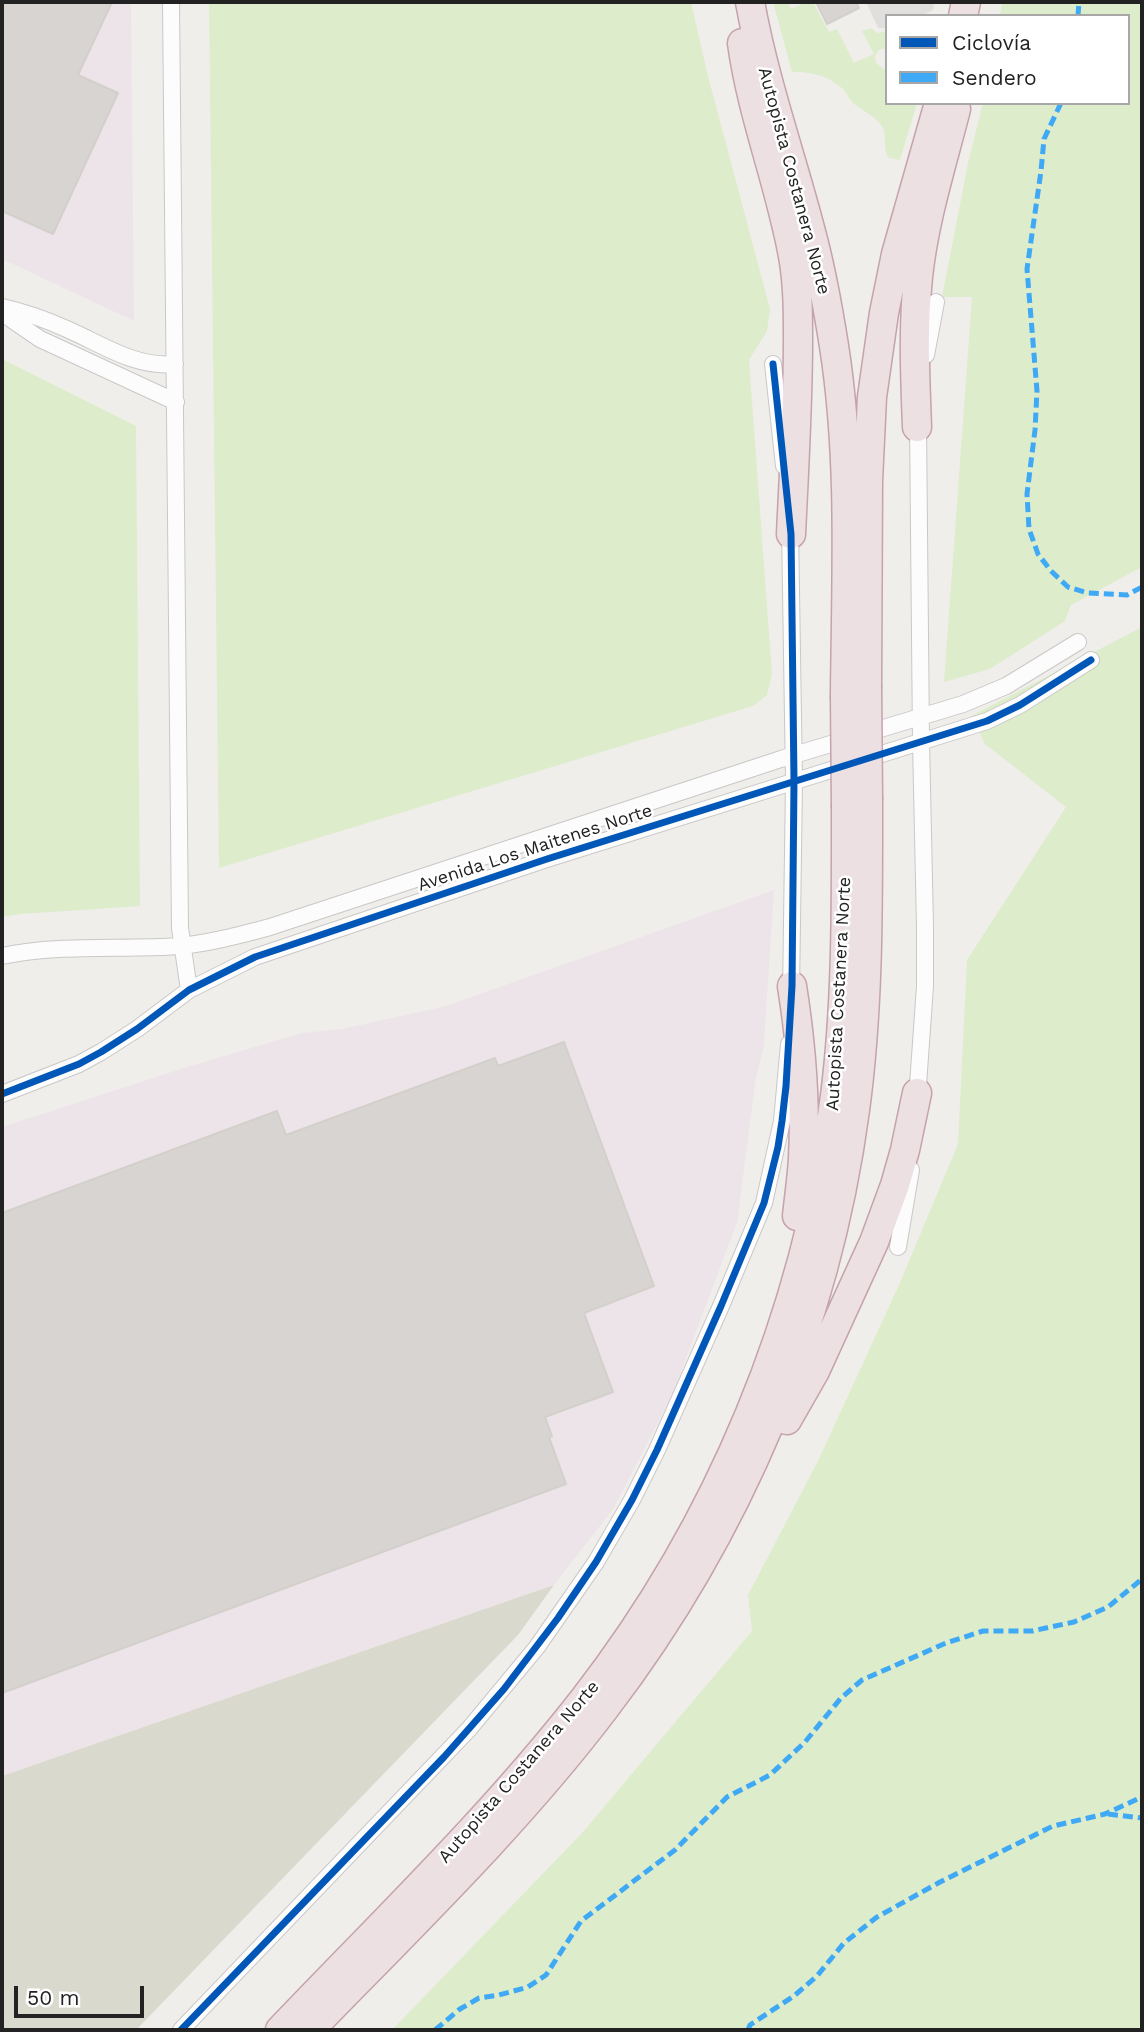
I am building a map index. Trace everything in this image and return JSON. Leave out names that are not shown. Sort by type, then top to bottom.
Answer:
[{"type":"highway","points":[[739,2],[746,74],[785,221],[796,278],[798,370],[791,534]]},
{"type":"highway","name":"Autopista Costanera Norte","points":[[280,2030],[489,1812],[587,1696],[631,1635],[681,1553],[728,1466],[756,1401],[799,1274],[818,1194],[831,1122],[839,1051],[857,804],[856,690],[842,411],[835,347],[812,234],[767,76],[750,2]]},
{"type":"highway","name":"Autopista Costanera Norte","points":[[856,690],[872,397],[896,254],[938,105]]},
{"type":"highway","points":[[917,427],[914,337],[918,275],[929,215],[957,105]]},
{"type":"highway","name":"Autopista Costanera Norte","points":[[310,2030],[484,1850],[569,1754],[604,1710],[674,1611],[741,1490],[771,1422],[799,1347],[827,1253],[845,1172],[855,1110],[864,1006],[868,892],[857,804]]},
{"type":"highway","points":[[756,1401],[791,1252],[803,1159],[803,1080],[792,986]]},
{"type":"highway","points":[[741,1490],[791,1414],[815,1371],[861,1272],[895,1185],[917,1093]]},
{"type":"street","points":[[171,2],[181,946],[189,989]]},
{"type":"street","points":[[898,1247],[910,1180],[925,986],[917,427],[927,346],[936,302]]},
{"type":"street","points":[[2,307],[43,319],[137,361],[159,366],[175,364]]},
{"type":"street","points":[[2,313],[40,339],[176,402]]},
{"type":"street","points":[[181,2030],[470,1729],[558,1618],[596,1562],[663,1438],[764,1203],[782,1121],[792,986],[794,755],[791,534],[773,364]]},
{"type":"street","points":[[2,956],[41,951],[181,946],[270,928],[794,755],[986,696],[1078,642]]},
{"type":"street","name":"Avenida Los Maitenes Norte","points":[[2,1094],[79,1064],[102,1052],[189,989],[255,957],[547,859],[1001,715],[1091,660]]},
{"type":"street","points":[[541,838],[547,859]]},
{"type":"shaded area","points":[[2,2],[131,2],[134,321],[2,259]]},
{"type":"shaded area","points":[[866,2],[934,2],[933,10],[925,14],[885,14],[885,28],[878,28]]},
{"type":"shaded area","points":[[774,890],[764,1046],[756,1077],[737,1223],[673,1393],[614,1508],[554,1585],[2,1776],[2,1127],[302,1033],[342,1029],[446,1006]]},
{"type":"shaded area","points":[[554,1585],[518,1635],[136,2030],[2,2030],[2,1776]]},
{"type":"green space","points":[[209,2],[691,2],[770,309],[767,331],[749,360],[772,674],[767,695],[753,706],[219,868]]},
{"type":"green space","points":[[773,2],[788,2],[791,9],[813,2],[829,32],[837,29],[854,63],[874,54],[862,31],[871,28],[877,33],[885,31],[885,49],[880,49],[875,56],[876,63],[885,70],[885,105],[916,105],[900,160],[889,158],[884,131],[879,123],[852,102],[843,89],[819,75],[792,72]]},
{"type":"green space","points":[[1002,2],[1142,2],[1142,567],[1071,605],[1065,621],[990,669],[944,682],[972,297],[942,297],[968,163],[982,105],[1130,105],[1130,14],[1000,14]]},
{"type":"green space","points":[[2,359],[136,426],[140,906],[2,917]]},
{"type":"green space","points":[[1142,627],[1142,2030],[392,2030],[582,1833],[752,1631],[748,1595],[818,1461],[899,1285],[958,1144],[967,960],[1066,807],[985,744],[971,716]]},
{"type":"building","points":[[2,2],[112,2],[78,75],[118,93],[53,234],[2,211]]},
{"type":"building","points":[[816,2],[856,2],[859,8],[827,24]]},
{"type":"building","points":[[564,1042],[654,1286],[584,1313],[613,1392],[545,1417],[552,1436],[549,1437],[566,1484],[2,1693],[2,1213],[277,1111],[286,1135],[495,1058],[498,1066]]},
{"type":"marked path","points":[[1078,14],[1079,2]]},
{"type":"marked path","points":[[1060,105],[1044,139],[1027,269],[1037,391],[1027,494],[1029,529],[1038,554],[1068,587],[1088,593],[1127,595],[1142,587]]},
{"type":"marked path","points":[[435,2030],[460,2009],[479,1998],[528,1987],[546,1975],[581,1921],[675,1850],[727,1797],[770,1775],[805,1742],[841,1698],[862,1680],[946,1643],[983,1631],[1032,1631],[1074,1622],[1108,1607],[1142,1579]]},
{"type":"marked path","points":[[748,2030],[750,2025],[794,1996],[817,1976],[844,1943],[877,1917],[940,1882],[1053,1826],[1105,1814],[1142,1797]]},
{"type":"marked path","points":[[1108,1814],[1142,1818]]},
{"type":"cycle path","points":[[181,2030],[444,1757],[504,1689],[558,1618],[596,1562],[657,1450],[764,1203],[782,1121],[792,986],[794,781],[791,534],[773,364]]},
{"type":"cycle path","points":[[2,1094],[79,1064],[137,1029],[189,990],[255,957],[547,859],[987,721],[1020,705],[1091,660]]}]
